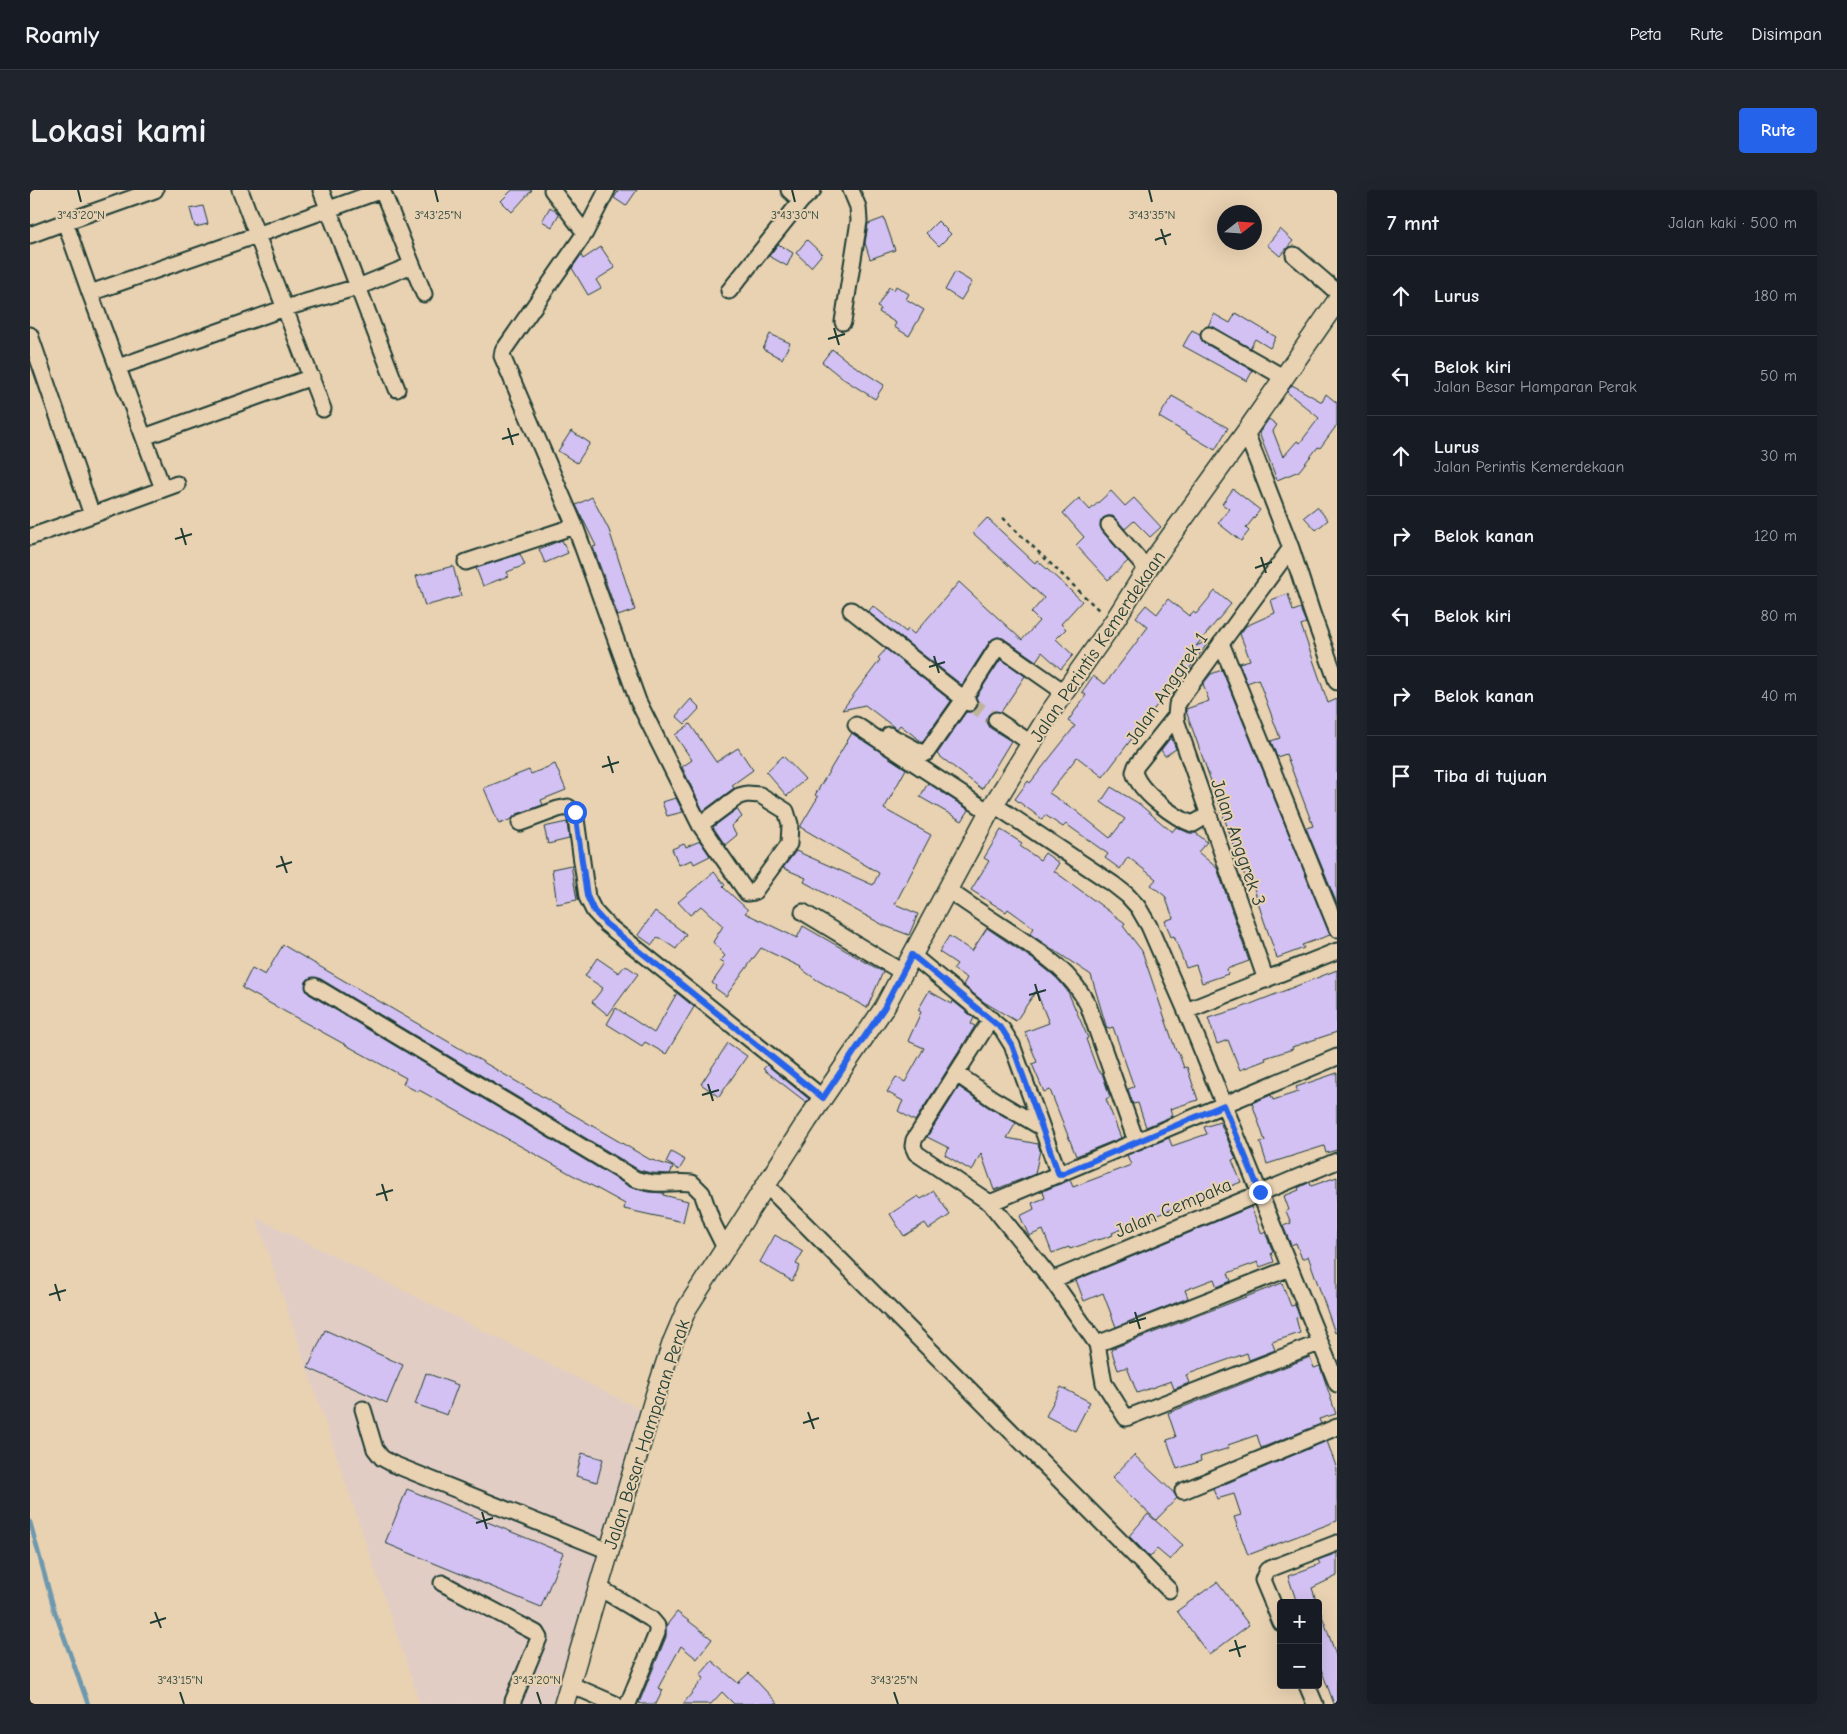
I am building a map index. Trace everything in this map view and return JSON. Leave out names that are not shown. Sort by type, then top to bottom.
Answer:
[{"type":"main road","name":"Jalan Perintis Kemerdekaan","points":[[884,1008],[991,808],[1031,743],[1064,692],[1113,623],[1147,569],[1246,432],[1337,301]]},
{"type":"main road","name":"Jalan Besar Hamparan Perak","points":[[564,1704],[608,1551],[673,1341],[687,1308],[823,1098],[884,1008]]},
{"type":"street","points":[[30,235],[155,190]]},
{"type":"street","points":[[240,190],[324,409]]},
{"type":"street","points":[[322,190],[397,389]]},
{"type":"street","points":[[90,293],[382,190],[424,294]]},
{"type":"street","points":[[552,190],[584,233]]},
{"type":"street","points":[[607,190],[584,233],[503,351],[502,356],[574,526],[638,701],[700,825],[747,893],[754,892],[789,844],[790,824],[786,811],[760,795],[747,794],[739,796],[700,825]]},
{"type":"street","points":[[729,291],[807,196],[789,190]]},
{"type":"street","points":[[843,322],[859,221],[858,207],[851,190]]},
{"type":"street","points":[[30,537],[170,486],[144,437],[65,222]]},
{"type":"street","points":[[1294,255],[1337,292]]},
{"type":"street","points":[[118,367],[285,308],[358,287],[412,265]]},
{"type":"street","points":[[30,335],[92,515]]},
{"type":"street","points":[[1209,335],[1283,377]]},
{"type":"street","points":[[144,437],[312,377]]},
{"type":"street","points":[[1246,432],[1333,659],[1337,682]]},
{"type":"street","points":[[1109,525],[1147,569]]},
{"type":"street","points":[[466,562],[574,526]]},
{"type":"street","name":"Jalan Anggrek 1","points":[[1208,815],[1193,824],[1188,822],[1162,806],[1136,780],[1134,772],[1136,766],[1176,716],[1177,705],[1182,697],[1291,548]]},
{"type":"street","points":[[851,610],[967,701]]},
{"type":"street","points":[[1221,643],[1337,929]]},
{"type":"street","points":[[1064,692],[998,646],[967,701],[926,753],[924,754],[861,723],[1128,895],[1138,907],[1149,926],[1186,1011],[1337,1384]]},
{"type":"street","name":"Jalan Anggrek 3","points":[[1176,716],[1208,815],[1266,980]]},
{"type":"street","points":[[996,720],[1031,743]]},
{"type":"street","points":[[520,823],[568,807],[575,812],[587,896],[594,911],[606,924],[823,1098]]},
{"type":"street","points":[[948,890],[1048,957],[1064,971],[1080,991],[1088,1005],[1136,1142]]},
{"type":"street","points":[[803,912],[902,972]]},
{"type":"street","points":[[1186,1011],[1337,951]]},
{"type":"street","points":[[912,955],[1002,1029],[1012,1045],[1059,1175]]},
{"type":"street","points":[[314,986],[635,1179],[647,1183],[663,1184],[676,1181],[692,1182],[702,1193],[713,1224],[725,1248]]},
{"type":"street","points":[[991,1019],[914,1140],[913,1146],[916,1153],[990,1203],[1052,1280],[1097,1344],[1104,1383],[1126,1418],[1319,1343]]},
{"type":"street","points":[[990,1203],[1337,1057]]},
{"type":"street","points":[[957,1074],[993,1099],[1041,1127]]},
{"type":"street","name":"Jalan Cempaka","points":[[1052,1280],[1337,1161]]},
{"type":"street","points":[[766,1185],[1169,1590]]},
{"type":"street","points":[[1097,1344],[1290,1268]]},
{"type":"street","points":[[363,1409],[376,1449],[382,1458],[608,1551]]},
{"type":"street","points":[[1183,1491],[1337,1427]]},
{"type":"street","points":[[1277,1614],[1262,1580],[1268,1570],[1337,1544]]},
{"type":"street","points":[[442,1583],[536,1633],[539,1638],[513,1704]]},
{"type":"street","points":[[598,1587],[651,1619],[657,1626],[657,1633],[628,1704]]},
{"type":"street","points":[[569,1684],[614,1704]]},
{"type":"street","points":[[1310,1689],[1316,1704]]},
{"type":"path","points":[[1003,518],[1113,623]]},
{"type":"shaded area","points":[[256,1217],[645,1412],[557,1704],[420,1704]]},
{"type":"building","points":[[512,190],[532,190],[512,212],[501,201]]},
{"type":"building","points":[[619,190],[637,190],[626,206],[614,198]]},
{"type":"building","points":[[203,206],[208,224],[195,227],[190,209]]},
{"type":"building","points":[[550,207],[559,214],[552,227],[542,221]]},
{"type":"building","points":[[884,218],[895,250],[870,259],[865,243],[868,224]]},
{"type":"building","points":[[938,221],[951,234],[939,246],[926,233]]},
{"type":"building","points":[[1280,229],[1293,241],[1280,256],[1267,245]]},
{"type":"building","points":[[807,240],[822,254],[811,267],[796,253]]},
{"type":"building","points":[[778,244],[793,253],[787,266],[769,256]]},
{"type":"building","points":[[601,247],[615,268],[596,280],[601,288],[588,295],[572,268],[581,255],[583,259]]},
{"type":"building","points":[[955,272],[972,282],[961,300],[945,290]]},
{"type":"building","points":[[896,286],[909,294],[906,299],[924,310],[909,336],[894,327],[896,323],[879,312],[881,309],[877,307],[889,287],[894,290]]},
{"type":"building","points":[[1236,313],[1276,337],[1270,348],[1255,339],[1250,348],[1214,327],[1208,326],[1214,314],[1230,323]]},
{"type":"building","points":[[1192,330],[1200,334],[1204,343],[1253,370],[1247,381],[1183,346]]},
{"type":"building","points":[[770,334],[790,343],[782,359],[763,349]]},
{"type":"building","points":[[832,349],[884,385],[875,399],[842,378],[822,362]]},
{"type":"building","points":[[1292,385],[1322,402],[1326,394],[1337,403],[1337,425],[1320,448],[1318,447],[1299,471],[1277,480],[1259,433],[1269,419],[1277,425],[1273,431],[1283,457],[1297,441],[1300,443],[1319,418],[1287,392]]},
{"type":"building","points":[[1172,396],[1228,428],[1215,450],[1159,417]]},
{"type":"building","points":[[571,431],[590,443],[577,463],[558,451]]},
{"type":"building","points":[[1233,489],[1260,510],[1246,528],[1249,531],[1241,541],[1218,523],[1229,509],[1222,504]]},
{"type":"building","points":[[1111,491],[1125,506],[1134,498],[1161,527],[1150,537],[1134,521],[1125,529],[1113,516],[1103,518],[1100,526],[1102,531],[1128,561],[1108,580],[1076,545],[1084,537],[1063,513],[1079,498],[1090,510]]},
{"type":"building","points":[[592,497],[609,530],[635,610],[618,616],[593,547],[596,546],[576,505]]},
{"type":"building","points":[[1317,507],[1328,520],[1316,530],[1304,517]]},
{"type":"building","points":[[987,518],[1035,563],[1037,560],[1082,601],[1061,624],[1066,629],[1056,639],[1073,655],[1061,669],[1042,652],[1036,661],[1003,638],[998,637],[990,641],[962,685],[868,612],[873,606],[906,632],[908,629],[914,634],[959,582],[1022,640],[1039,621],[1031,613],[1044,598],[973,533]]},
{"type":"building","points":[[562,540],[568,553],[545,563],[539,549]]},
{"type":"building","points":[[520,554],[525,565],[507,572],[508,576],[483,586],[476,568]]},
{"type":"building","points":[[453,566],[461,596],[425,606],[416,576]]},
{"type":"building","points":[[1215,591],[1231,604],[1196,646],[1210,640],[1181,680],[1178,677],[1103,777],[1077,757],[1049,793],[1075,810],[1110,838],[1125,819],[1101,802],[1111,787],[1138,803],[1172,832],[1176,827],[1189,833],[1196,833],[1207,842],[1198,852],[1217,868],[1249,961],[1227,969],[1228,974],[1202,983],[1196,965],[1186,968],[1174,936],[1171,937],[1165,921],[1173,918],[1165,896],[1151,885],[1156,879],[1128,857],[1120,869],[1105,858],[1108,854],[1066,824],[1063,827],[1045,815],[1042,819],[1015,799],[1075,726],[1068,721],[1086,695],[1082,692],[1093,676],[1105,684],[1148,627],[1136,617],[1146,605],[1157,614],[1168,599],[1189,616],[1193,612],[1196,614]]},
{"type":"building","points":[[1288,594],[1293,611],[1301,608],[1306,623],[1301,625],[1328,703],[1337,699],[1337,904],[1306,828],[1313,826],[1286,754],[1277,757],[1271,741],[1280,738],[1258,679],[1247,683],[1239,663],[1250,660],[1240,634],[1246,626],[1275,613],[1271,600]]},
{"type":"building","points":[[886,649],[951,701],[922,742],[900,725],[897,729],[865,705],[842,710],[880,660],[878,658]]},
{"type":"building","points":[[1001,659],[1025,676],[1001,712],[992,711],[988,715],[987,720],[990,728],[1011,741],[982,789],[937,754],[966,712],[972,712],[977,708],[976,697]]},
{"type":"building","points":[[1222,670],[1330,935],[1302,945],[1304,948],[1277,958],[1252,881],[1247,882],[1186,711],[1186,709],[1209,701],[1203,684],[1211,674]]},
{"type":"building","points":[[691,699],[700,708],[685,724],[676,716]]},
{"type":"building","points":[[690,724],[716,762],[738,748],[753,770],[732,785],[734,788],[703,811],[682,767],[692,760],[675,735]]},
{"type":"building","points":[[852,733],[906,769],[884,809],[931,835],[895,904],[918,914],[909,935],[885,926],[804,882],[806,878],[783,868],[796,851],[873,885],[879,873],[800,827],[818,797],[815,795]]},
{"type":"building","points":[[1171,737],[1176,749],[1165,756],[1161,750]]},
{"type":"building","points":[[783,756],[805,779],[787,796],[766,772]]},
{"type":"building","points":[[555,764],[566,790],[541,800],[543,805],[517,814],[512,819],[499,824],[484,788],[529,770],[531,774]]},
{"type":"building","points":[[928,783],[969,810],[962,821],[920,797]]},
{"type":"building","points":[[676,798],[683,812],[667,816],[662,802]]},
{"type":"building","points":[[737,809],[742,817],[731,826],[737,835],[725,845],[713,827]]},
{"type":"building","points":[[567,822],[569,839],[548,844],[544,827]]},
{"type":"building","points":[[1001,830],[1022,843],[1020,846],[1040,860],[1045,853],[1059,863],[1054,871],[1125,923],[1123,926],[1142,951],[1176,1051],[1178,1051],[1184,1068],[1187,1067],[1198,1100],[1170,1109],[1172,1116],[1146,1127],[1138,1103],[1133,1104],[1128,1089],[1134,1087],[1113,1027],[1107,1029],[1091,975],[1030,934],[1034,928],[1008,909],[1006,912],[971,890],[989,861],[984,858]]},
{"type":"building","points":[[700,841],[710,856],[694,864],[692,860],[679,865],[672,849],[684,844],[686,847]]},
{"type":"building","points":[[571,865],[577,900],[557,904],[552,869]]},
{"type":"building","points":[[714,872],[725,885],[723,887],[748,910],[745,913],[797,938],[803,926],[883,972],[867,1008],[817,980],[801,967],[761,948],[726,996],[715,988],[716,986],[712,983],[725,964],[720,961],[725,956],[713,942],[723,926],[701,906],[690,915],[678,902]]},
{"type":"building","points":[[655,911],[686,934],[676,949],[658,937],[652,945],[638,935]]},
{"type":"building","points":[[987,928],[1037,962],[1057,978],[1068,992],[1088,1038],[1086,1039],[1097,1069],[1103,1076],[1110,1097],[1106,1099],[1121,1138],[1076,1156],[1050,1090],[1044,1092],[1032,1064],[1037,1062],[1025,1032],[1049,1023],[1036,991],[1016,1021],[984,1002],[963,985],[967,978],[953,969],[957,964],[939,952],[949,936],[972,951]]},
{"type":"building","points":[[283,945],[649,1159],[673,1167],[670,1174],[639,1170],[319,978],[310,978],[306,982],[306,990],[309,994],[630,1187],[648,1192],[664,1193],[663,1195],[688,1201],[683,1222],[624,1209],[625,1204],[419,1090],[418,1092],[403,1084],[406,1078],[242,988],[252,968],[265,975]]},
{"type":"building","points":[[597,958],[619,973],[625,965],[638,974],[608,1015],[592,1002],[603,988],[585,976]]},
{"type":"building","points":[[1337,970],[1337,1032],[1292,1047],[1293,1049],[1265,1058],[1266,1060],[1240,1070],[1228,1040],[1217,1044],[1208,1018],[1238,1009]]},
{"type":"building","points":[[929,991],[952,1004],[953,1001],[974,1018],[971,1024],[975,1026],[915,1121],[898,1111],[903,1101],[887,1092],[896,1077],[905,1082],[924,1048],[908,1041],[921,1012],[918,1010]]},
{"type":"building","points":[[677,993],[694,1007],[666,1054],[645,1042],[642,1046],[607,1024],[616,1008],[654,1033]]},
{"type":"building","points":[[728,1043],[747,1056],[719,1097],[701,1084]]},
{"type":"building","points":[[767,1065],[809,1099],[806,1102],[763,1069]]},
{"type":"building","points":[[1337,1073],[1337,1150],[1326,1153],[1324,1146],[1267,1164],[1260,1142],[1265,1141],[1252,1103],[1271,1095],[1273,1100],[1298,1092],[1296,1087]]},
{"type":"building","points":[[959,1087],[1016,1123],[1007,1138],[1038,1144],[1040,1150],[1035,1174],[994,1190],[981,1153],[972,1171],[945,1155],[949,1148],[927,1137]]},
{"type":"building","points":[[1220,1122],[1236,1159],[1232,1160],[1241,1182],[1112,1233],[1113,1235],[1070,1249],[1069,1247],[1052,1253],[1043,1230],[1029,1236],[1020,1216],[1034,1209],[1032,1203],[1045,1198],[1043,1191],[1070,1180],[1073,1187],[1131,1165],[1127,1155],[1169,1138],[1172,1146],[1207,1134],[1204,1127]]},
{"type":"building","points":[[671,1152],[685,1160],[679,1170],[666,1162]]},
{"type":"building","points":[[1337,1177],[1337,1332],[1335,1333],[1308,1256],[1302,1259],[1296,1243],[1291,1245],[1283,1226],[1291,1223],[1286,1211],[1289,1210],[1284,1196],[1299,1190],[1298,1188],[1310,1182],[1311,1186]]},
{"type":"building","points":[[934,1191],[950,1215],[929,1229],[925,1223],[904,1236],[890,1214],[918,1196],[921,1199]]},
{"type":"building","points":[[1251,1207],[1262,1234],[1265,1232],[1273,1252],[1271,1253],[1274,1262],[1260,1267],[1258,1262],[1228,1273],[1231,1281],[1217,1287],[1214,1279],[1185,1290],[1188,1298],[1116,1327],[1103,1293],[1084,1301],[1076,1280]]},
{"type":"building","points":[[775,1235],[803,1252],[796,1264],[800,1266],[792,1281],[760,1262]]},
{"type":"building","points":[[1282,1283],[1291,1306],[1295,1305],[1300,1317],[1296,1318],[1300,1333],[1272,1342],[1275,1350],[1249,1360],[1247,1353],[1186,1375],[1189,1383],[1174,1389],[1171,1381],[1137,1393],[1127,1367],[1118,1370],[1111,1349]]},
{"type":"building","points":[[325,1330],[403,1365],[387,1403],[308,1368]]},
{"type":"building","points":[[1310,1357],[1314,1368],[1320,1366],[1336,1414],[1319,1419],[1321,1424],[1261,1448],[1257,1435],[1228,1445],[1229,1448],[1200,1457],[1201,1461],[1177,1469],[1167,1440],[1176,1437],[1168,1413]]},
{"type":"building","points":[[426,1373],[458,1385],[447,1415],[415,1404]]},
{"type":"building","points":[[1061,1387],[1090,1402],[1075,1431],[1046,1416]]},
{"type":"building","points":[[1327,1441],[1337,1469],[1337,1521],[1248,1555],[1234,1517],[1241,1515],[1234,1494],[1217,1499],[1213,1489]]},
{"type":"building","points":[[582,1453],[603,1459],[597,1482],[576,1476]]},
{"type":"building","points":[[1134,1455],[1177,1498],[1156,1520],[1112,1478]]},
{"type":"building","points":[[407,1489],[563,1553],[541,1607],[385,1543]]},
{"type":"building","points":[[1148,1514],[1183,1545],[1170,1560],[1157,1549],[1150,1557],[1129,1536]]},
{"type":"building","points":[[1337,1553],[1337,1576],[1312,1588],[1316,1599],[1296,1599],[1288,1576],[1320,1564],[1318,1560]]},
{"type":"building","points":[[1217,1582],[1249,1625],[1209,1655],[1177,1611]]},
{"type":"building","points":[[677,1612],[712,1639],[697,1659],[681,1646],[658,1688],[663,1690],[656,1704],[639,1703],[666,1637],[666,1626]]},
{"type":"building","points":[[1322,1616],[1337,1658],[1337,1704],[1334,1704],[1322,1672]]},
{"type":"building","points":[[712,1661],[738,1683],[749,1673],[778,1704],[734,1704],[722,1692],[711,1704],[683,1704],[704,1678],[700,1675]]},
{"type":"waterway","points":[[30,1522],[54,1609],[88,1704]]},
{"type":"tunnel","points":[[969,703],[996,720]]},
{"type":"route","points":[[575,812],[587,896],[594,911],[606,924],[823,1098],[884,1008],[912,955],[991,1019],[1008,1037],[1059,1175],[1224,1105],[1260,1192]]}]
